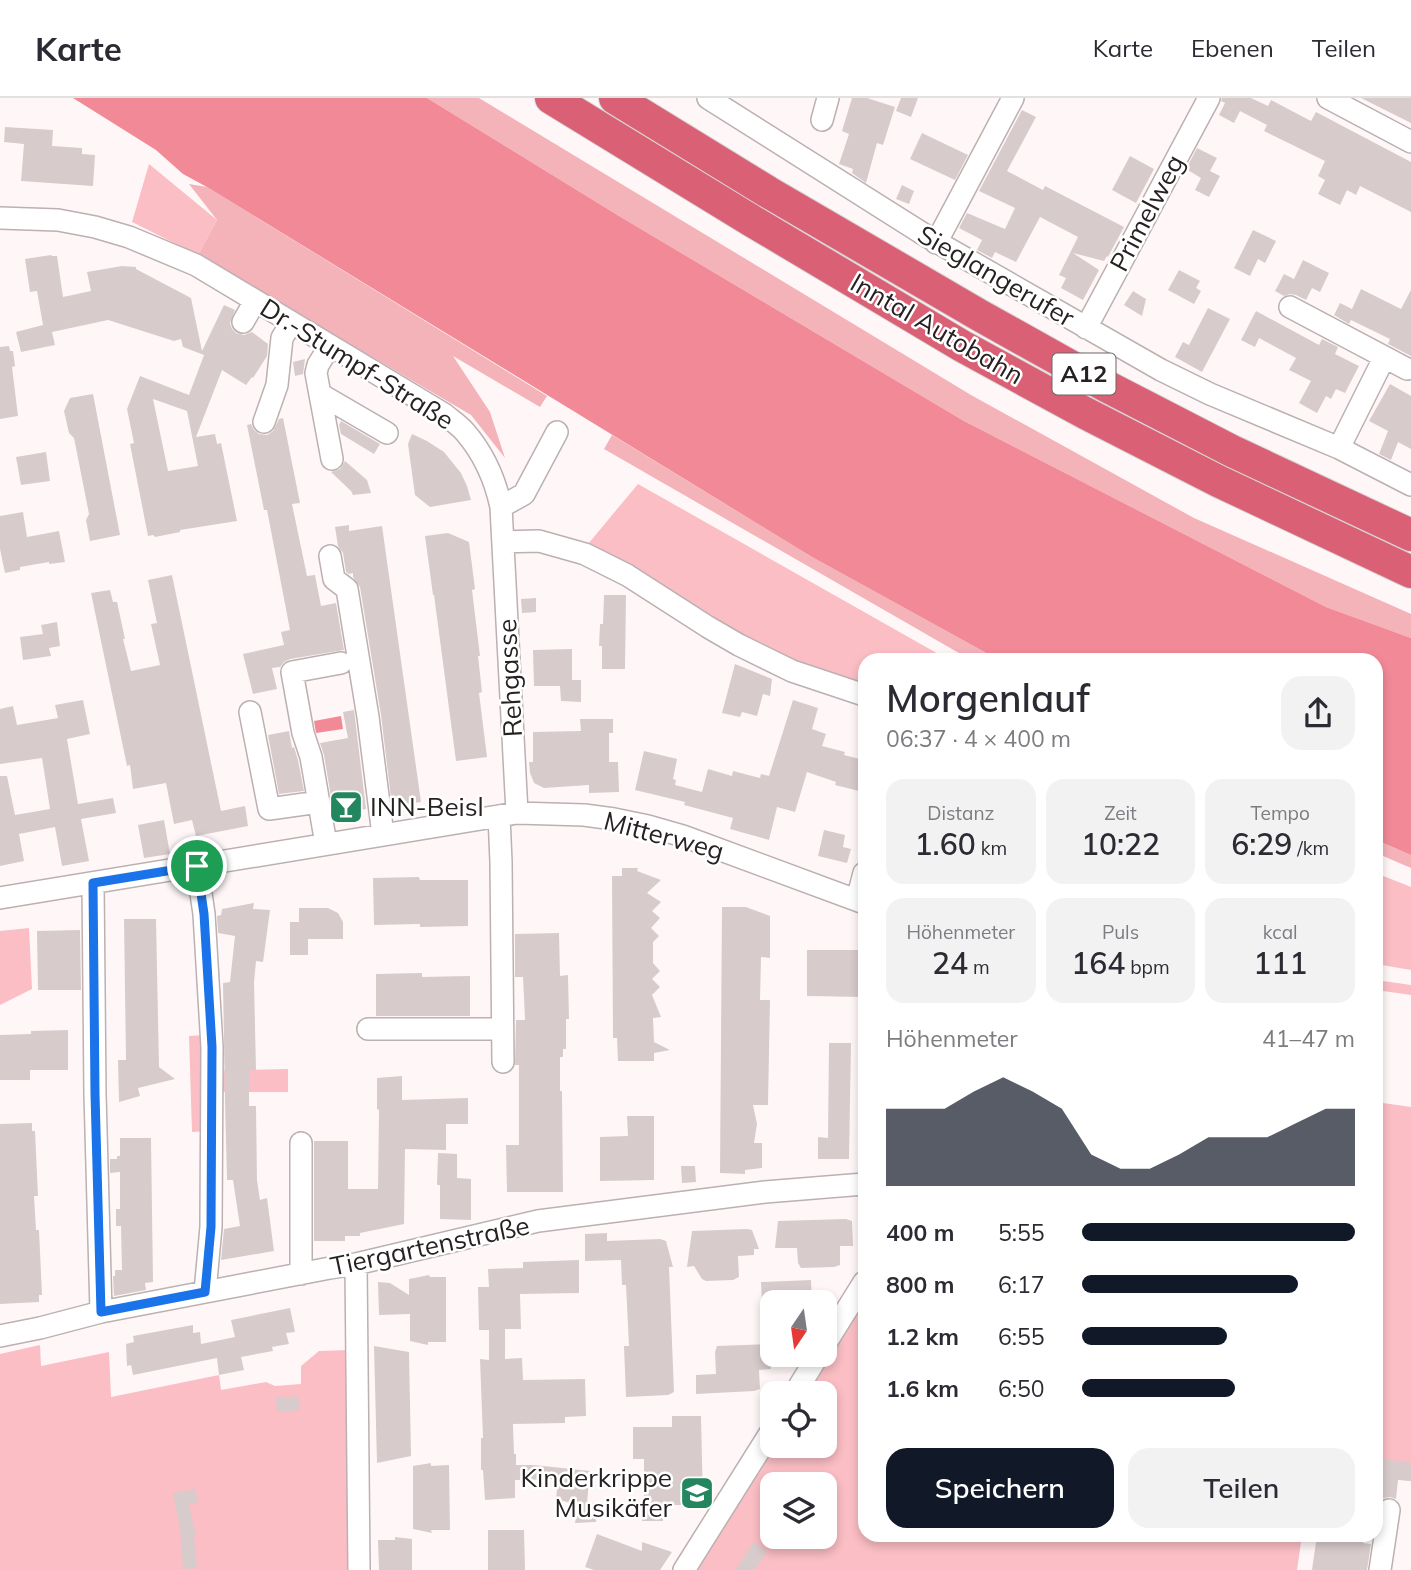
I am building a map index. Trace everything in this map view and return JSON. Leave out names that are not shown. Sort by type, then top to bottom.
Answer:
[{"type":"highway","name":"Inntal Autobahn","points":[[551,98],[962,346],[1218,481],[1411,572]]},
{"type":"highway","name":"Inntal Autobahn","points":[[615,98],[768,192],[1106,386],[1232,451],[1411,535]]},
{"type":"street","name":"Sieglangerufer","points":[[708,98],[936,243],[1183,382],[1339,447],[1411,485]]},
{"type":"street","points":[[822,120],[828,98]]},
{"type":"street","points":[[936,243],[1013,98]]},
{"type":"street","name":"Primelweg","points":[[1086,328],[1209,98]]},
{"type":"street","points":[[1328,98],[1411,142]]},
{"type":"street","name":"Dr.-Stumpf-Straße","points":[[0,218],[58,220],[94,227],[129,237],[196,265],[444,414],[465,431],[489,467],[501,507],[503,542]]},
{"type":"street","points":[[243,322],[255,301]]},
{"type":"street","points":[[1290,307],[1407,369]]},
{"type":"street","points":[[264,422],[277,385],[282,338],[291,323]]},
{"type":"street","points":[[329,346],[316,373],[332,459]]},
{"type":"street","points":[[1339,447],[1384,358]]},
{"type":"street","points":[[320,394],[387,433]]},
{"type":"street","points":[[501,507],[524,494],[557,432]]},
{"type":"street","points":[[503,542],[539,541],[585,554],[627,575],[739,645],[792,671],[858,693]]},
{"type":"street","name":"Rehgasse","points":[[501,816],[503,542]]},
{"type":"street","points":[[330,556],[334,579],[347,589],[368,717],[383,835]]},
{"type":"street","points":[[326,844],[311,757],[303,733],[292,672],[341,663]]},
{"type":"street","points":[[250,712],[269,809],[318,802]]},
{"type":"street","points":[[495,1047],[491,862],[501,816]]},
{"type":"street","points":[[495,1047],[501,816]]},
{"type":"street","name":"Mitterweg","points":[[0,898],[501,816],[592,816],[648,826],[683,836],[858,901]]},
{"type":"street","points":[[197,866],[204,914],[212,1047],[211,1227],[205,1292]]},
{"type":"street","points":[[93,883],[101,1312]]},
{"type":"street","points":[[368,1029],[495,1047]]},
{"type":"street","points":[[301,1143],[301,1274]]},
{"type":"street","name":"Tiergartenstraße","points":[[0,1336],[101,1312],[356,1264],[538,1222],[765,1192],[858,1184]]},
{"type":"street","points":[[356,1264],[359,1570]]},
{"type":"street","points":[[837,1325],[858,1292]]},
{"type":"street","points":[[684,1570],[760,1449]]},
{"type":"street","points":[[1380,1570],[1389,1510]]},
{"type":"shaded area","points":[[73,98],[427,98],[619,216],[964,421],[1326,607],[1411,638],[1411,855],[1383,843],[1383,653],[986,653],[812,557],[183,174],[156,150]]},
{"type":"shaded area","points":[[427,98],[479,98],[971,395],[1194,518],[1411,614],[1411,638],[1326,607],[964,421],[619,216]]},
{"type":"shaded area","points":[[149,164],[217,220],[198,255],[132,222]]},
{"type":"shaded area","points":[[189,184],[207,187],[547,396],[540,407],[453,356],[490,412],[505,458],[471,415],[198,255],[217,220]]},
{"type":"shaded area","points":[[612,435],[812,557],[986,653],[959,653],[604,449]]},
{"type":"shaded area","points":[[638,484],[937,653],[858,653],[858,687],[763,650],[588,544]]},
{"type":"shaded area","points":[[341,716],[343,729],[316,733],[314,721]]},
{"type":"shaded area","points":[[1383,843],[1411,855],[1411,868],[1383,856]]},
{"type":"shaded area","points":[[1383,876],[1411,887],[1411,970],[1383,965]]},
{"type":"shaded area","points":[[29,928],[32,989],[0,1005],[0,931]]},
{"type":"shaded area","points":[[1383,981],[1411,985],[1411,995],[1383,991]]},
{"type":"shaded area","points":[[205,1035],[207,1071],[288,1069],[288,1092],[206,1092],[207,1131],[192,1132],[189,1036]]},
{"type":"shaded area","points":[[1383,1103],[1411,1107],[1411,1481],[1383,1477]]},
{"type":"shaded area","points":[[858,1306],[858,1542],[1301,1542],[1297,1570],[693,1570],[764,1458],[837,1458],[837,1381],[811,1381],[820,1367],[837,1367],[837,1340]]},
{"type":"shaded area","points":[[40,1345],[41,1366],[109,1352],[111,1397],[219,1375],[221,1390],[266,1382],[275,1386],[301,1384],[301,1366],[319,1351],[348,1350],[352,1570],[0,1570],[0,1354]]},
{"type":"building","points":[[852,98],[867,98],[895,107],[883,145],[877,143],[866,183],[852,173],[853,169],[839,164],[849,134],[842,131]]},
{"type":"building","points":[[901,98],[918,98],[911,117],[896,111]]},
{"type":"building","points":[[1222,98],[1251,98],[1268,106],[1271,100],[1311,121],[1316,112],[1411,162],[1411,212],[1360,186],[1356,195],[1347,190],[1340,205],[1318,194],[1325,180],[1318,176],[1325,161],[1264,131],[1267,125],[1240,111],[1234,123],[1219,115],[1225,103],[1221,101]]},
{"type":"building","points":[[1361,98],[1411,98],[1411,123]]},
{"type":"building","points":[[1022,110],[1036,117],[1007,171],[1043,190],[1045,186],[1124,227],[1104,261],[1073,253],[1099,270],[1083,300],[1061,288],[1066,278],[1059,275],[1078,237],[1040,217],[1016,262],[995,252],[992,258],[977,250],[982,240],[959,228],[967,213],[1005,229],[1015,208],[979,191]]},
{"type":"building","points":[[5,127],[53,130],[52,146],[82,148],[82,154],[95,155],[93,186],[21,181],[24,144],[4,142]]},
{"type":"building","points":[[922,133],[968,155],[955,180],[910,159]]},
{"type":"building","points":[[1197,148],[1217,158],[1210,171],[1220,176],[1209,197],[1195,190],[1201,178],[1186,169]]},
{"type":"building","points":[[1130,156],[1154,169],[1136,203],[1112,190]]},
{"type":"building","points":[[902,185],[914,191],[909,204],[896,199]]},
{"type":"building","points":[[1253,230],[1276,241],[1265,263],[1258,259],[1250,276],[1234,268]]},
{"type":"building","points":[[57,256],[63,297],[91,291],[87,272],[122,266],[136,267],[191,298],[202,351],[224,305],[235,310],[230,323],[236,333],[244,335],[252,332],[268,344],[267,356],[246,385],[222,370],[196,437],[215,434],[217,444],[221,443],[237,521],[155,537],[148,536],[130,444],[134,443],[127,409],[140,376],[189,395],[204,355],[183,347],[181,339],[174,341],[108,320],[52,332],[55,345],[21,352],[16,332],[43,325],[37,291],[30,292],[25,259]],"holes":[[[153,399],[187,411],[198,466],[168,471]]]},
{"type":"building","points":[[1303,260],[1329,273],[1320,292],[1312,288],[1306,300],[1296,295],[1284,296],[1275,291],[1284,274],[1294,279]]},
{"type":"building","points":[[1179,270],[1200,281],[1196,288],[1201,291],[1194,304],[1168,290]]},
{"type":"building","points":[[1361,289],[1401,309],[1411,290],[1411,356],[1388,344],[1390,339],[1351,320],[1349,324],[1334,315],[1340,303],[1352,309]]},
{"type":"building","points":[[1133,291],[1146,299],[1142,316],[1124,305]]},
{"type":"building","points":[[1208,308],[1230,319],[1202,372],[1175,357],[1183,342],[1189,345]]},
{"type":"building","points":[[1256,311],[1319,345],[1322,339],[1338,347],[1335,354],[1359,366],[1345,393],[1336,389],[1331,399],[1326,396],[1317,413],[1299,403],[1311,381],[1289,370],[1296,358],[1259,338],[1255,347],[1241,340]]},
{"type":"building","points":[[9,346],[10,351],[13,351],[15,366],[12,367],[18,416],[0,419],[0,347]]},
{"type":"building","points":[[305,359],[303,374],[295,376],[293,362]]},
{"type":"building","points":[[1390,384],[1411,396],[1411,449],[1398,442],[1391,460],[1379,454],[1388,431],[1369,421]]},
{"type":"building","points":[[93,394],[120,535],[90,541],[86,520],[89,514],[74,438],[69,433],[64,411],[70,398]]},
{"type":"building","points":[[283,418],[300,503],[292,504],[307,576],[315,575],[321,606],[336,603],[344,650],[290,659],[280,667],[272,668],[277,689],[253,694],[243,654],[284,645],[281,632],[290,630],[267,510],[264,510],[247,425],[251,424],[259,434],[267,435],[273,431],[279,419]]},
{"type":"building","points":[[341,421],[380,444],[374,454],[341,434]]},
{"type":"building","points":[[412,434],[444,452],[461,473],[471,500],[430,507],[415,495],[408,444]]},
{"type":"building","points":[[46,452],[50,481],[21,485],[16,457]]},
{"type":"building","points":[[345,461],[367,480],[371,493],[353,495],[331,472],[340,469]]},
{"type":"building","points":[[23,512],[27,537],[59,531],[65,562],[20,567],[20,570],[5,573],[0,549],[0,516]]},
{"type":"building","points":[[349,525],[349,531],[382,526],[421,802],[392,806],[381,715],[360,587],[353,573],[346,572],[335,527]]},
{"type":"building","points":[[448,533],[469,542],[480,656],[482,692],[479,693],[487,757],[456,761],[425,536]]},
{"type":"building","points":[[172,575],[221,811],[245,806],[248,826],[196,836],[192,820],[174,824],[166,783],[133,789],[91,593],[110,590],[113,602],[117,602],[131,671],[160,665],[151,624],[157,623],[148,580]]},
{"type":"building","points":[[604,595],[626,595],[625,669],[602,669],[602,646],[599,646]]},
{"type":"building","points":[[536,598],[536,612],[522,613],[521,599]]},
{"type":"building","points":[[57,622],[60,646],[49,648],[51,656],[23,660],[20,637],[43,634],[41,625]]},
{"type":"building","points":[[572,649],[572,680],[581,680],[581,702],[561,701],[560,686],[534,686],[533,650]]},
{"type":"building","points":[[735,664],[772,679],[770,696],[763,694],[757,716],[742,712],[740,717],[722,713]]},
{"type":"building","points":[[83,700],[90,734],[67,739],[78,804],[113,798],[116,813],[81,819],[89,861],[62,866],[55,827],[19,834],[24,861],[0,866],[0,776],[7,776],[15,815],[50,809],[42,758],[0,764],[0,709],[13,706],[17,725],[58,718],[55,705]]},
{"type":"building","points":[[793,700],[818,708],[812,729],[826,734],[822,746],[858,758],[858,791],[835,785],[836,782],[807,772],[795,812],[777,807],[769,840],[730,829],[733,818],[684,805],[685,802],[635,790],[644,751],[677,759],[673,779],[676,780],[675,785],[702,792],[708,769],[732,776],[733,771],[760,778],[761,774],[769,776]]},
{"type":"building","points":[[354,710],[366,809],[334,815],[320,743],[348,738],[343,712]]},
{"type":"building","points":[[580,719],[613,719],[613,733],[609,733],[609,762],[618,762],[619,792],[589,793],[589,785],[544,788],[534,783],[529,762],[533,762],[533,732],[581,731]]},
{"type":"building","points":[[289,731],[304,791],[279,794],[268,735]]},
{"type":"building","points":[[164,820],[170,854],[144,858],[138,825]]},
{"type":"building","points":[[824,830],[845,835],[843,847],[851,849],[847,863],[818,856]]},
{"type":"building","points":[[622,868],[638,868],[637,871],[661,880],[647,893],[661,902],[652,911],[660,918],[651,928],[659,936],[653,942],[653,963],[660,971],[652,979],[660,987],[652,995],[661,1017],[653,1018],[654,1042],[670,1050],[654,1053],[654,1061],[618,1061],[617,1038],[613,1038],[612,876],[622,876]]},
{"type":"building","points":[[419,877],[420,880],[468,880],[468,926],[374,925],[373,878]]},
{"type":"building","points":[[254,903],[253,909],[270,910],[263,962],[256,961],[256,1070],[249,1070],[249,1106],[256,1106],[257,1180],[260,1200],[267,1198],[274,1251],[221,1260],[224,1229],[240,1226],[233,1180],[227,1180],[225,1101],[223,983],[230,982],[235,936],[218,933],[217,916],[221,915],[222,909]]},
{"type":"building","points":[[722,907],[746,907],[770,916],[770,958],[761,957],[760,1000],[770,1000],[768,1105],[753,1105],[757,1124],[754,1143],[762,1143],[762,1168],[745,1170],[745,1174],[720,1173]]},
{"type":"building","points":[[299,908],[328,908],[338,913],[343,922],[343,939],[308,939],[308,955],[290,955],[290,922],[299,922]]},
{"type":"building","points":[[124,919],[156,919],[159,1067],[175,1079],[138,1088],[140,1096],[119,1102],[118,1060],[126,1060]]},
{"type":"building","points":[[80,930],[81,990],[38,990],[37,931]]},
{"type":"building","points":[[559,933],[560,976],[568,975],[569,1019],[566,1019],[566,1049],[563,1049],[563,1057],[560,1057],[563,1192],[507,1192],[506,1145],[519,1145],[516,1020],[525,1020],[523,977],[515,977],[515,934]]},
{"type":"building","points":[[807,950],[858,950],[858,997],[807,996]]},
{"type":"building","points":[[422,973],[422,977],[470,976],[470,1016],[376,1016],[376,974]]},
{"type":"building","points":[[68,1030],[68,1070],[30,1070],[30,1080],[0,1080],[0,1035]]},
{"type":"building","points":[[829,1043],[851,1043],[849,1159],[818,1159],[818,1137],[828,1138]]},
{"type":"building","points":[[402,1076],[402,1100],[468,1098],[468,1124],[446,1124],[446,1150],[405,1149],[404,1224],[360,1233],[360,1236],[345,1236],[345,1241],[314,1241],[314,1141],[348,1141],[348,1189],[378,1189],[377,1078]]},
{"type":"building","points":[[627,1116],[654,1116],[654,1180],[600,1181],[600,1137],[628,1136]]},
{"type":"building","points":[[32,1123],[32,1131],[35,1131],[38,1196],[34,1196],[36,1230],[39,1230],[42,1295],[39,1295],[39,1302],[0,1304],[0,1124]]},
{"type":"building","points":[[120,1138],[151,1138],[153,1282],[145,1283],[146,1290],[114,1296],[113,1276],[115,1270],[122,1270],[121,1226],[116,1226],[116,1209],[120,1209],[120,1172],[110,1173],[110,1159],[120,1156]]},
{"type":"building","points":[[438,1153],[457,1154],[457,1178],[471,1179],[471,1220],[440,1219]]},
{"type":"building","points":[[681,1166],[695,1166],[696,1182],[682,1183]]},
{"type":"building","points":[[778,1221],[852,1221],[853,1246],[840,1246],[840,1265],[801,1268],[797,1248],[775,1248]]},
{"type":"building","points":[[752,1230],[759,1249],[754,1249],[754,1255],[738,1256],[739,1277],[733,1280],[706,1281],[694,1266],[687,1267],[692,1231]]},
{"type":"building","points":[[607,1233],[607,1241],[666,1241],[673,1267],[669,1267],[674,1392],[668,1395],[626,1397],[624,1346],[629,1346],[626,1285],[622,1285],[621,1260],[585,1261],[585,1234]]},
{"type":"building","points":[[579,1260],[579,1293],[520,1294],[521,1329],[505,1329],[505,1359],[522,1358],[523,1380],[585,1379],[586,1416],[565,1417],[565,1423],[513,1424],[516,1465],[590,1471],[587,1503],[599,1504],[596,1522],[575,1523],[578,1505],[556,1499],[558,1479],[515,1480],[515,1498],[485,1500],[481,1470],[483,1438],[480,1359],[489,1360],[489,1330],[479,1330],[478,1287],[489,1287],[488,1269],[523,1268],[523,1262]]},
{"type":"building","points":[[429,1275],[446,1277],[446,1342],[428,1342],[428,1345],[410,1341],[410,1314],[379,1315],[378,1282],[390,1283],[409,1295],[409,1279]]},
{"type":"building","points":[[811,1280],[811,1290],[761,1290],[761,1282]]},
{"type":"building","points":[[290,1308],[295,1332],[286,1333],[289,1344],[272,1347],[273,1351],[241,1357],[244,1370],[219,1375],[217,1358],[133,1375],[131,1365],[127,1366],[126,1344],[134,1342],[133,1336],[193,1325],[193,1333],[200,1332],[201,1344],[235,1337],[231,1320]]},
{"type":"building","points":[[760,1344],[760,1367],[771,1369],[759,1370],[760,1389],[696,1394],[696,1375],[716,1374],[717,1346]]},
{"type":"building","points":[[374,1346],[409,1352],[411,1456],[377,1463]]},
{"type":"building","points":[[298,1396],[300,1410],[277,1412],[276,1398]]},
{"type":"building","points":[[672,1416],[701,1416],[703,1505],[663,1505],[663,1521],[642,1521],[644,1459],[633,1459],[633,1427],[672,1427]]},
{"type":"building","points":[[1383,1459],[1411,1463],[1411,1481],[1398,1480],[1396,1499],[1384,1498]]},
{"type":"building","points":[[431,1463],[431,1466],[449,1465],[450,1530],[431,1530],[432,1533],[413,1529],[413,1466]]},
{"type":"building","points":[[195,1489],[198,1502],[189,1504],[196,1536],[197,1568],[183,1569],[180,1528],[173,1493]]},
{"type":"building","points":[[488,1530],[524,1530],[525,1570],[488,1570]]},
{"type":"building","points":[[597,1534],[642,1551],[642,1542],[672,1552],[660,1570],[594,1570],[585,1567]]},
{"type":"building","points":[[395,1537],[412,1539],[412,1570],[379,1570],[378,1540],[395,1540]]},
{"type":"building","points":[[754,1542],[760,1549],[767,1551],[755,1570],[735,1570]]},
{"type":"building","points":[[1316,1542],[1371,1544],[1367,1570],[1312,1570]]},
{"type":"place","name":"INN-Beisl","points":[[346,807]]},
{"type":"place","name":"Kinderkrippe Musikäfer","points":[[697,1493]]},
{"type":"route","points":[[197,866],[204,914],[212,1047],[212,1195],[205,1292],[101,1312],[93,883],[197,866]]}]
